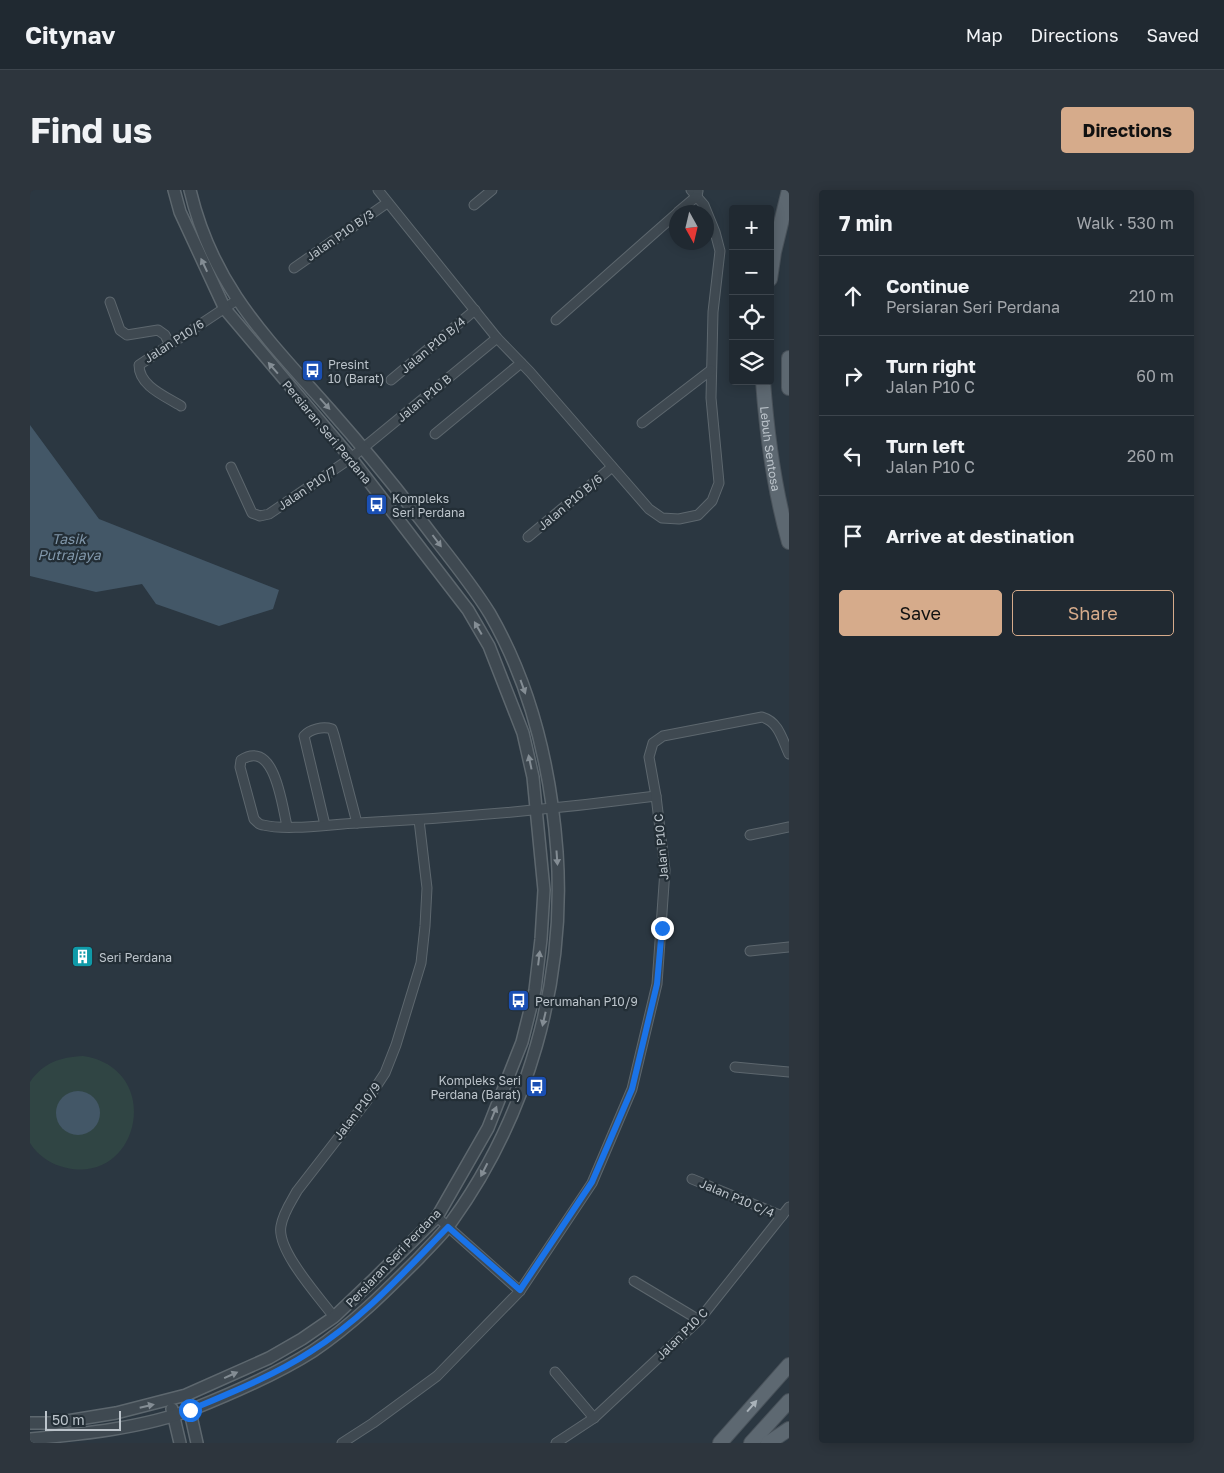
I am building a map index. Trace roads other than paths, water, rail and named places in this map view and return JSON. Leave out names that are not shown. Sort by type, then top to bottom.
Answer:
[{"type":"main road","points":[[774,252],[789,190]]},
{"type":"main road","points":[[789,358],[789,388]]},
{"type":"main road","name":"Lebuh Sentosa","points":[[763,385],[766,425],[773,473],[789,542]]},
{"type":"main road","points":[[720,1443],[789,1365]]},
{"type":"main road","points":[[751,1443],[789,1401]]},
{"type":"main road","points":[[768,1443],[789,1429]]},
{"type":"street","name":"Persiaran Seri Perdana","points":[[30,1423],[54,1423],[116,1413],[186,1395],[269,1358],[334,1317],[436,1217],[488,1128],[522,1042],[535,990],[542,939],[544,890],[537,810],[523,734],[489,646],[468,610],[351,458],[225,309],[180,212],[174,190]]},
{"type":"street","name":"Persiaran Seri Perdana","points":[[30,1439],[85,1434],[190,1410],[276,1371],[311,1352],[387,1291],[448,1227],[478,1182],[502,1134],[538,1045],[550,992],[559,890],[552,809],[548,774],[538,729],[515,666],[490,614],[456,565],[363,448],[259,330],[237,300],[213,256],[194,207],[190,190]]},
{"type":"street","points":[[378,190],[497,338],[649,508],[662,518],[679,519],[698,515],[712,500],[719,482],[710,398],[713,312],[720,251],[715,232],[704,205],[696,192],[684,205]]},
{"type":"street","points":[[474,205],[492,190]]},
{"type":"street","name":"Jalan P10 B/3","points":[[294,268],[387,203]]},
{"type":"street","points":[[556,320],[669,220]]},
{"type":"street","name":"Jalan P10/6","points":[[180,406],[148,385],[140,374],[139,365],[169,343],[237,300]]},
{"type":"street","points":[[110,302],[120,330],[127,335],[158,330],[165,335],[169,343]]},
{"type":"street","name":"Jalan P10 B/4","points":[[391,380],[475,310]]},
{"type":"street","name":"Jalan P10 B","points":[[351,458],[497,338]]},
{"type":"street","points":[[434,434],[521,363]]},
{"type":"street","points":[[642,423],[711,370]]},
{"type":"street","name":"Jalan P10/7","points":[[231,467],[252,513],[260,516],[269,514],[351,458]]},
{"type":"street","name":"Jalan P10 B/6","points":[[528,537],[612,467]]},
{"type":"street","name":"Jalan P10 C","points":[[342,1443],[373,1424],[437,1376],[520,1290],[592,1182],[632,1089],[657,984],[662,928],[664,870],[656,796],[649,757],[653,743],[663,736],[762,717],[776,725],[789,754]]},
{"type":"street","points":[[325,825],[304,736],[308,731],[327,727],[332,729],[334,735],[357,823]]},
{"type":"street","points":[[287,826],[273,770],[266,761],[257,756],[247,756],[241,760],[240,767],[254,819],[264,826],[287,826],[325,825],[420,820],[552,809],[656,796]]},
{"type":"street","name":"Jalan P10/9","points":[[334,1317],[286,1249],[281,1236],[281,1226],[288,1207],[297,1191],[366,1102],[385,1073],[396,1045],[420,963],[425,926],[426,888],[420,820]]},
{"type":"street","points":[[750,835],[789,827]]},
{"type":"street","points":[[750,951],[789,947]]},
{"type":"street","points":[[735,1067],[789,1072]]},
{"type":"street","name":"Jalan P10 C/4","points":[[692,1179],[782,1216]]},
{"type":"street","name":"Jalan P10 C","points":[[556,1443],[594,1418],[699,1320],[789,1207]]},
{"type":"street","points":[[436,1217],[520,1290]]},
{"type":"street","points":[[634,1280],[699,1320]]},
{"type":"street","points":[[555,1372],[594,1418]]},
{"type":"street","points":[[186,1395],[197,1443]]},
{"type":"street","points":[[170,1400],[180,1443]]},
{"type":"water","name":"Tasik Putrajaya","points":[[30,425],[99,519],[279,590],[273,609],[219,626],[156,604],[142,584],[96,592],[30,576]]},
{"type":"water","points":[[78,1091],[90,1095],[96,1101],[100,1113],[96,1125],[90,1131],[78,1135],[66,1131],[60,1125],[56,1113],[60,1101],[66,1095]]},
{"type":"place","name":"Presint 10 (Barat)","points":[[312,371]]},
{"type":"place","name":"Kompleks Seri Perdana","points":[[376,505]]},
{"type":"place","name":"Seri Perdana","points":[[83,957]]},
{"type":"place","name":"Perumahan P10/9","points":[[519,1001]]},
{"type":"place","name":"Kompleks Seri Perdana (Barat)","points":[[537,1087]]}]
